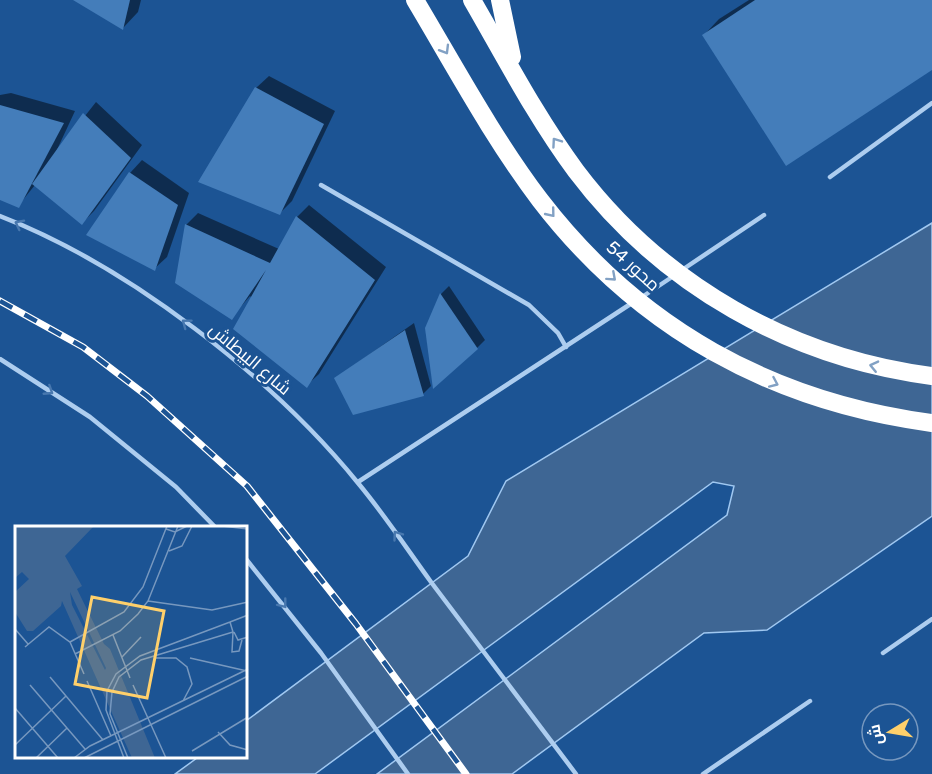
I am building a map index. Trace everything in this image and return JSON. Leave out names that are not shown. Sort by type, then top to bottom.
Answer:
[{"type":"highway","name":"محور 54","points":[[415,0],[513,162],[570,236],[603,269],[656,314],[713,352],[793,391],[841,406],[932,423]]},
{"type":"highway","name":"محور 54","points":[[472,0],[552,137],[604,205],[635,236],[701,290],[772,331],[809,347],[854,362],[932,376]]},
{"type":"highway","points":[[500,0],[515,74]]},
{"type":"lane","points":[[830,177],[932,104]]},
{"type":"lane","points":[[321,185],[529,305],[558,333],[566,347]]},
{"type":"lane","points":[[358,482],[764,215]]},
{"type":"lane","name":"شارع البيطاش","points":[[0,216],[89,260],[172,313],[234,359],[282,403],[358,482],[576,774]]},
{"type":"lane","points":[[0,359],[90,417],[176,487],[214,526]]},
{"type":"lane","points":[[248,562],[321,653],[408,774]]},
{"type":"lane","points":[[883,653],[932,619]]},
{"type":"lane","points":[[703,774],[810,701]]},
{"type":"water","points":[[932,223],[932,516],[767,630],[704,633],[512,774],[377,774],[727,515],[734,486],[713,482],[315,774],[175,774],[196,759],[248,759],[248,720],[468,556],[506,481]]},
{"type":"building","points":[[73,0],[130,0],[123,30]]},
{"type":"building","points":[[755,0],[932,0],[932,70],[786,166],[702,35]]},
{"type":"building","points":[[255,87],[324,124],[280,215],[198,182]]},
{"type":"building","points":[[0,105],[64,123],[19,208],[0,200]]},
{"type":"building","points":[[83,113],[131,158],[82,225],[32,184]]},
{"type":"building","points":[[129,172],[178,205],[155,271],[86,235]]},
{"type":"building","points":[[296,216],[375,280],[307,388],[233,329],[266,270],[232,320],[175,283],[185,224],[270,263]]},
{"type":"building","points":[[440,293],[478,349],[433,389],[425,328]]},
{"type":"building","points":[[405,330],[424,396],[353,415],[334,378]]},
{"type":"railway","points":[[0,301],[83,347],[147,396],[247,486],[356,624],[466,774]]}]
